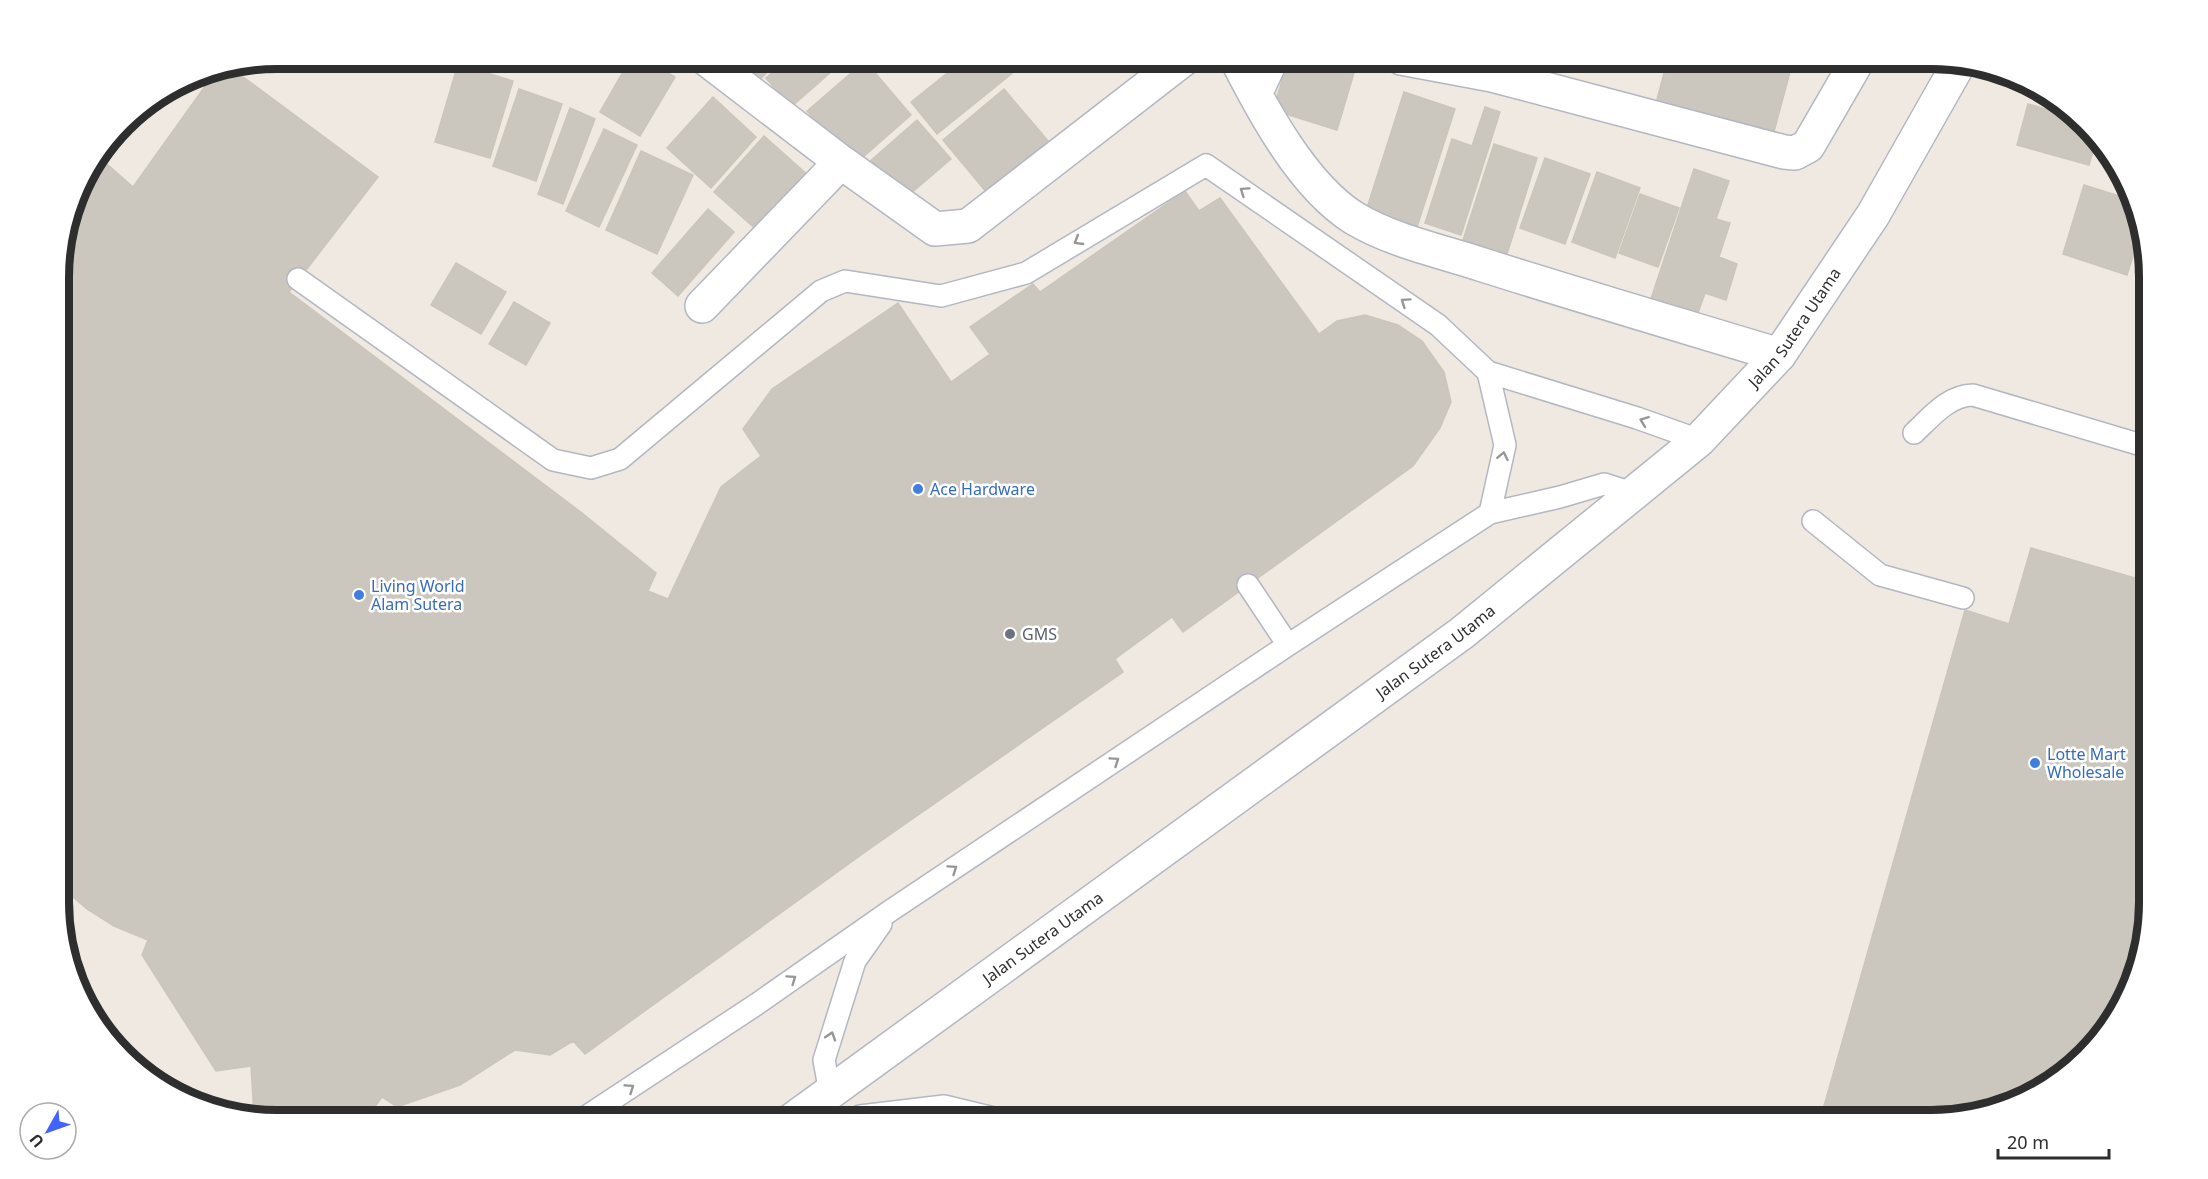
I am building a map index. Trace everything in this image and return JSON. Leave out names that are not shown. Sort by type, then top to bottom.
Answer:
[{"type":"street","points":[[719,69],[841,162],[935,228],[968,226],[1171,69]]},
{"type":"street","points":[[1242,69],[1277,132],[1319,188],[1354,218],[1393,236],[1534,282],[1779,355]]},
{"type":"street","points":[[1255,94],[1267,69]]},
{"type":"street","points":[[1501,69],[1784,153],[1795,153],[1808,146],[1853,69]]},
{"type":"street","name":"Jalan Sutera Utama","points":[[806,1110],[1452,640],[1699,440],[1779,355],[1873,215],[1955,71]]},
{"type":"street","points":[[702,306],[841,162]]},
{"type":"lane","points":[[298,279],[553,460],[591,468],[620,459],[821,291],[845,281],[941,296],[1029,278],[1206,165],[1438,325],[1488,372],[1699,440]]},
{"type":"lane","points":[[1488,372],[1505,445],[1490,513]]},
{"type":"lane","points":[[1914,433],[1936,412],[1956,398],[1973,395],[2139,444]]},
{"type":"lane","points":[[1560,497],[1611,475],[1631,497]]},
{"type":"lane","points":[[596,1110],[1288,645],[1490,513],[1560,497],[1594,493],[1631,497]]},
{"type":"lane","points":[[1814,521],[1880,575],[1964,598]]},
{"type":"lane","points":[[1248,585],[1288,645]]},
{"type":"lane","points":[[830,1093],[824,1060],[855,961],[890,911]]},
{"type":"lane","points":[[910,1110],[944,1106],[961,1110]]},
{"type":"building","points":[[457,69],[474,69],[513,81],[490,158],[435,142]]},
{"type":"building","points":[[625,69],[662,69],[675,77],[640,136],[600,112]]},
{"type":"building","points":[[739,69],[771,69],[754,85]]},
{"type":"building","points":[[776,69],[834,69],[791,107],[766,78]]},
{"type":"building","points":[[856,69],[872,69],[911,115],[854,165],[807,111]]},
{"type":"building","points":[[952,69],[1017,69],[937,134],[911,102]]},
{"type":"building","points":[[1286,69],[1355,69],[1337,130],[1273,110]]},
{"type":"building","points":[[1665,69],[1791,69],[1772,139],[1655,107]]},
{"type":"building","name":"Living World Alam Sutera","points":[[238,73],[378,177],[289,292],[582,513],[656,573],[648,591],[668,599],[721,487],[761,456],[743,429],[772,389],[898,303],[951,382],[990,354],[970,327],[1033,284],[1040,292],[1185,191],[1199,211],[1220,198],[1319,334],[1337,321],[1365,315],[1398,325],[1422,341],[1444,372],[1451,402],[1440,428],[1413,466],[1183,632],[1172,617],[1115,659],[1123,672],[868,850],[585,1054],[573,1041],[550,1055],[515,1050],[460,1085],[397,1107],[382,1097],[372,1110],[254,1108],[251,1066],[216,1071],[142,955],[148,940],[114,926],[87,909],[69,894],[69,264],[80,210],[104,162],[133,187],[209,80]]},
{"type":"building","points":[[519,89],[562,104],[536,181],[493,166]]},
{"type":"building","points":[[1004,89],[1048,141],[987,193],[943,140]]},
{"type":"building","points":[[1404,92],[1455,109],[1417,227],[1366,211]]},
{"type":"building","points":[[713,97],[756,137],[711,188],[667,148]]},
{"type":"building","points":[[2028,104],[2056,112],[2094,149],[2089,165],[2017,145]]},
{"type":"building","points":[[1485,107],[1500,112],[1461,235],[1425,223],[1452,139],[1472,146]]},
{"type":"building","points":[[570,108],[595,119],[563,204],[538,194]]},
{"type":"building","points":[[917,120],[951,159],[902,201],[868,163]]},
{"type":"building","points":[[604,129],[637,145],[599,227],[566,211]]},
{"type":"building","points":[[764,136],[809,176],[759,232],[714,192]]},
{"type":"building","points":[[1494,144],[1537,158],[1507,254],[1463,240]]},
{"type":"building","points":[[641,151],[693,175],[657,254],[606,230]]},
{"type":"building","points":[[1545,158],[1590,174],[1565,244],[1520,228]]},
{"type":"building","points":[[1694,169],[1729,181],[1716,219],[1730,223],[1719,257],[1737,264],[1726,300],[1705,293],[1693,327],[1647,311]]},
{"type":"building","points":[[1597,172],[1640,188],[1615,258],[1572,242]]},
{"type":"building","points":[[2084,185],[2123,197],[2136,246],[2127,275],[2063,254]]},
{"type":"building","points":[[1640,194],[1679,208],[1658,267],[1619,253]]},
{"type":"building","points":[[708,209],[734,232],[678,296],[652,273]]},
{"type":"building","points":[[456,263],[506,292],[481,334],[431,305]]},
{"type":"building","points":[[514,302],[550,323],[526,365],[489,344]]},
{"type":"building","name":"Lotte Mart Wholesale","points":[[2031,548],[2139,579],[2139,915],[2128,969],[2118,994],[2087,1039],[2068,1058],[2023,1089],[1998,1099],[1944,1110],[1823,1110],[1965,610],[2009,624]]},
{"type":"place","name":"Ace Hardware","points":[[918,489]]},
{"type":"place","name":"Living World Alam Sutera","points":[[359,595]]},
{"type":"place","name":"GMS","points":[[1010,634]]},
{"type":"place","name":"Lotte Mart Wholesale","points":[[2035,763]]}]
